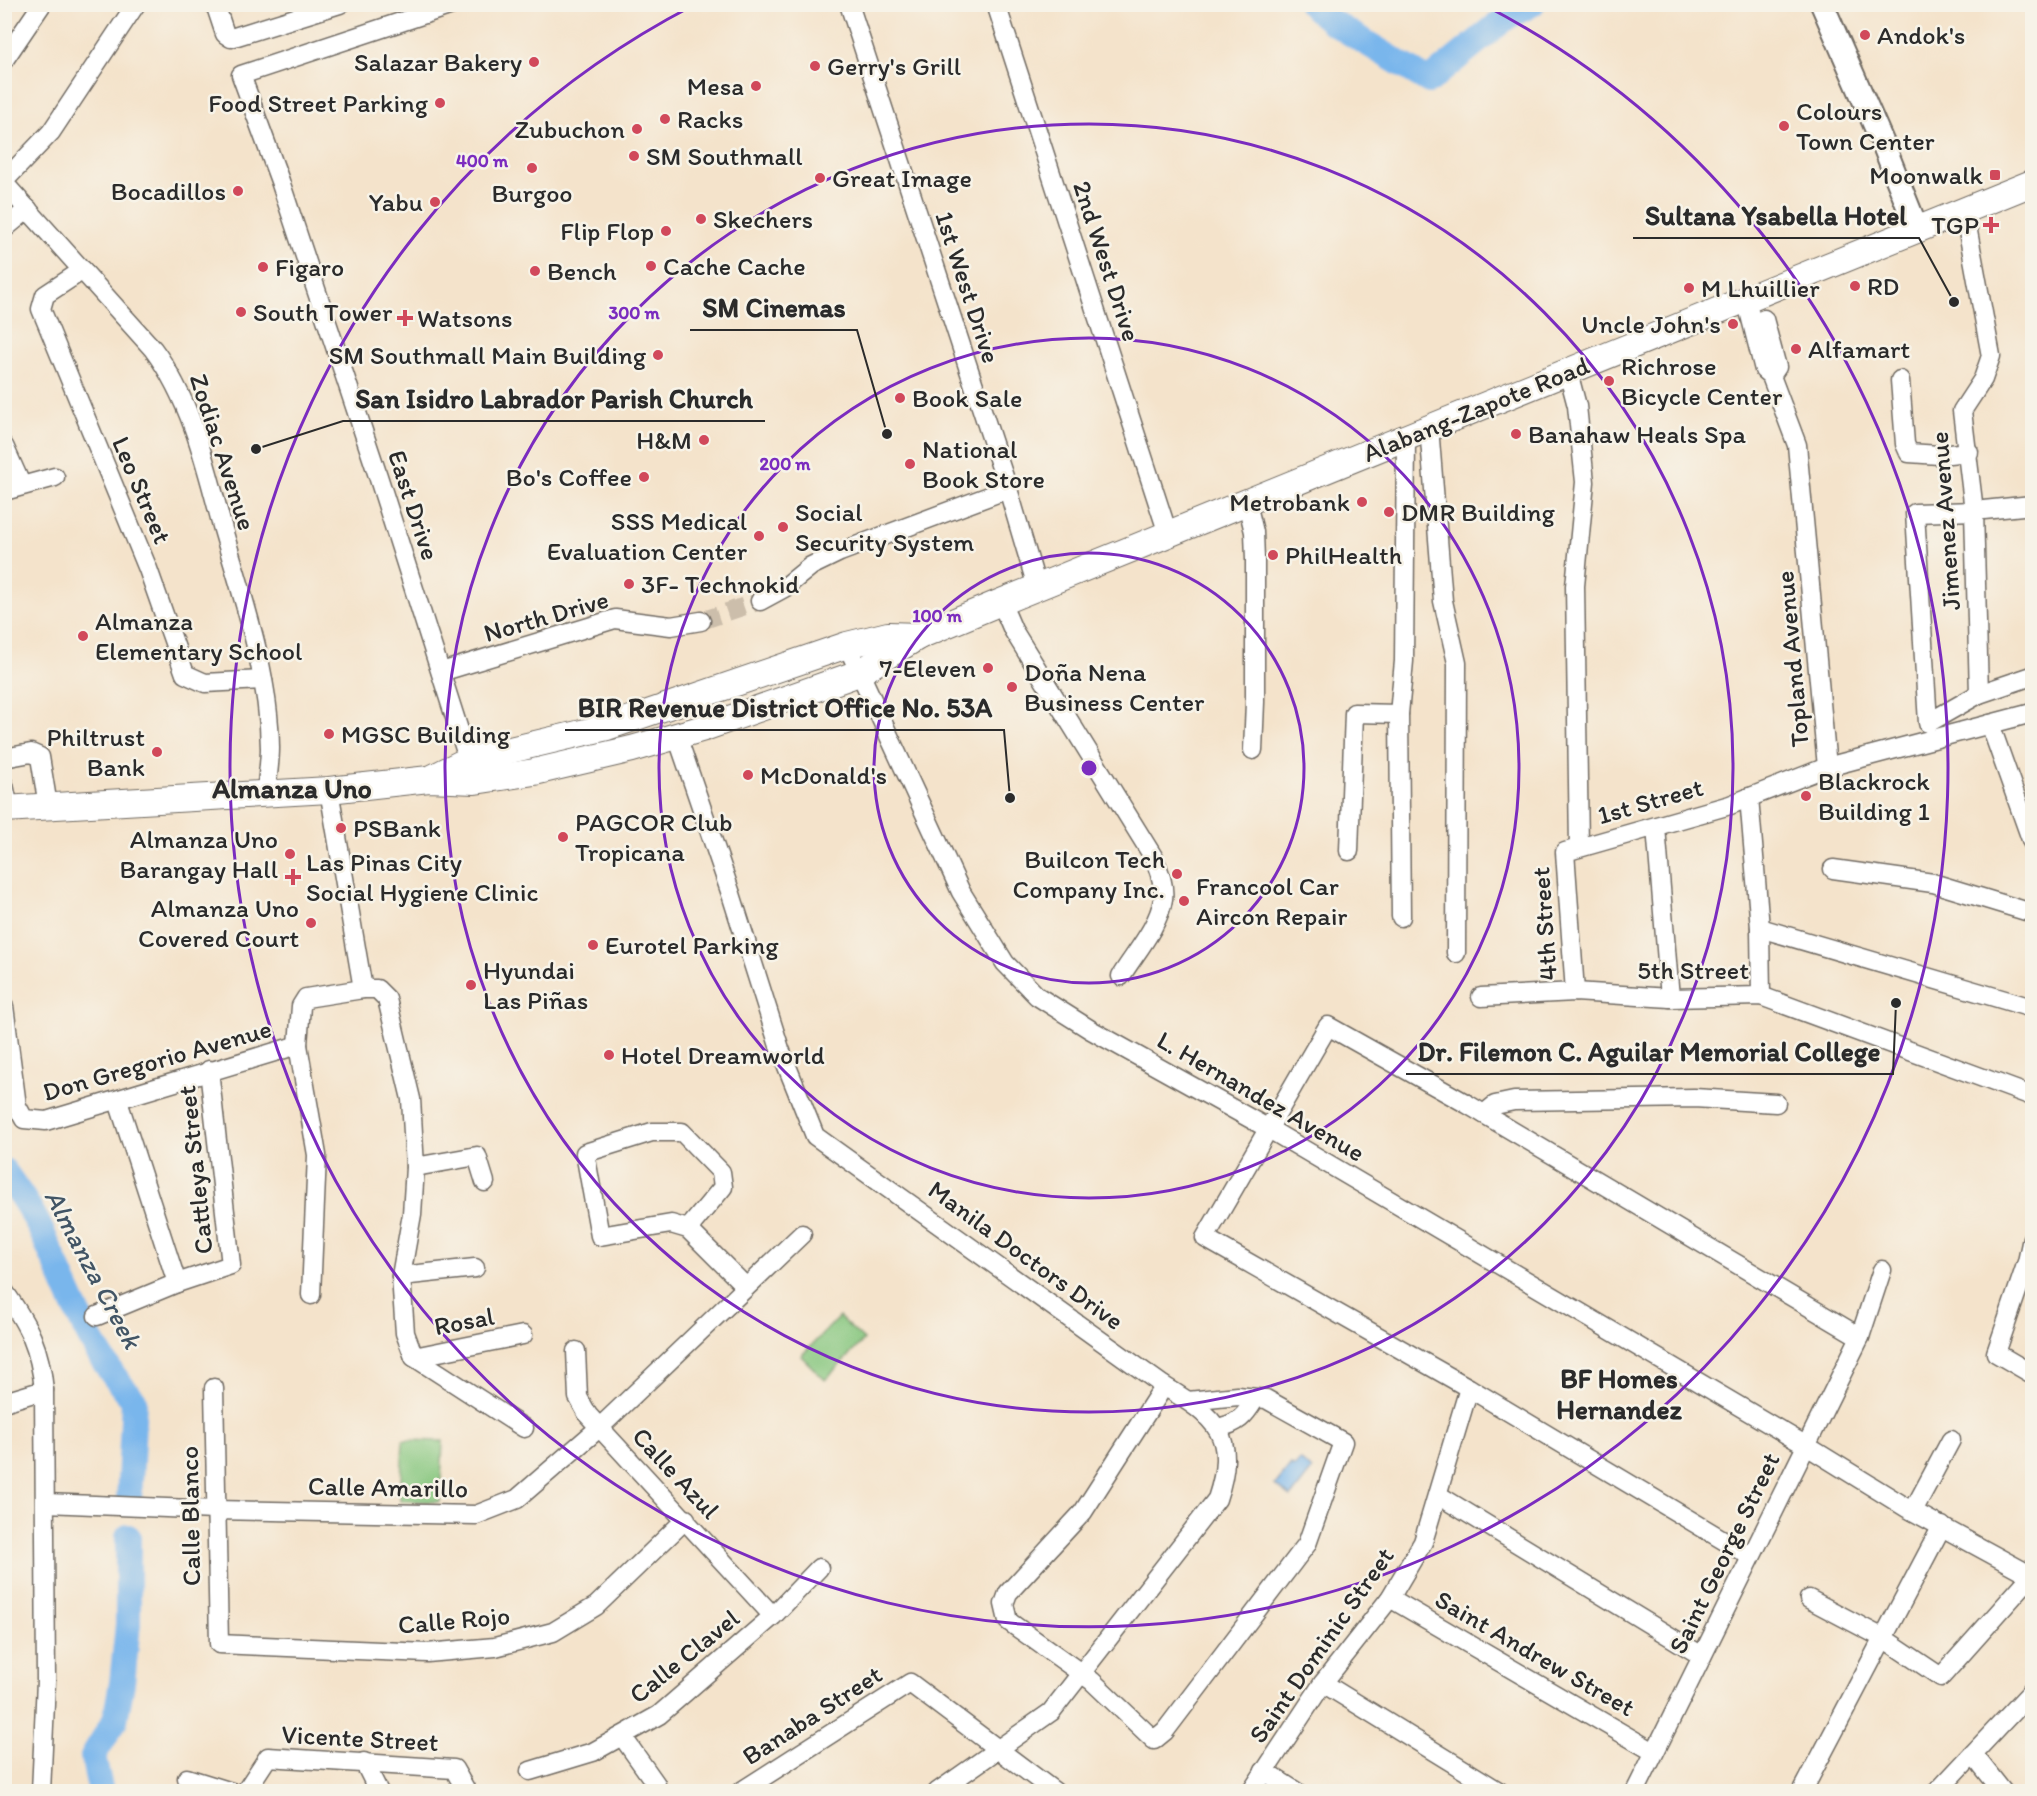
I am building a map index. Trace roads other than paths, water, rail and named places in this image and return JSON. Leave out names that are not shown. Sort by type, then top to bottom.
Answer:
[{"type":"highway","name":"Alabang-Zapote Road","points":[[6,801],[48,806],[329,790],[429,779],[472,771],[580,762],[677,736],[859,673],[919,636],[2032,183]]},
{"type":"highway","name":"Alabang-Zapote Road","points":[[472,771],[847,645],[888,635],[919,636]]},
{"type":"main road","points":[[1822,4],[1884,146],[1917,229]]},
{"type":"street","points":[[4,60],[42,4]]},
{"type":"street","points":[[4,182],[51,132],[136,4]]},
{"type":"street","points":[[215,4],[225,34],[231,38],[340,4]]},
{"type":"street","name":"East Drive","points":[[455,4],[241,75],[317,291],[472,771]]},
{"type":"street","name":"1st West Drive","points":[[849,4],[1008,489],[1037,587]]},
{"type":"street","name":"2nd West Drive","points":[[996,4],[1168,534]]},
{"type":"street","name":"Zodiac Avenue","points":[[4,182],[153,349],[171,372],[184,402],[211,483],[259,658],[270,749],[266,794]]},
{"type":"street","points":[[4,229],[28,209]]},
{"type":"street","name":"Jimenez Avenue","points":[[1964,210],[1991,356],[1983,379],[1962,411],[1969,452],[1974,511],[1980,694]]},
{"type":"street","name":"Leo Street","points":[[84,270],[45,295],[41,309],[148,569],[185,674],[205,684],[263,680]]},
{"type":"street","name":"Topland Avenue","points":[[1749,798],[1827,767],[1797,445],[1771,376],[1777,367],[1759,324],[1752,297]]},
{"type":"street","name":"4th Street","points":[[1568,372],[1577,406],[1585,482],[1575,586],[1572,849],[1575,992]]},
{"type":"street","points":[[1900,380],[1905,444],[1909,453],[1939,455],[1969,452]]},
{"type":"street","points":[[1430,427],[1443,602],[1457,663],[1456,953]]},
{"type":"street","points":[[1401,917],[1400,714],[1404,661],[1406,437]]},
{"type":"street","points":[[4,446],[13,488],[55,477]]},
{"type":"street","points":[[760,601],[784,588],[811,566],[840,552],[1008,489]]},
{"type":"street","points":[[1247,503],[1255,552],[1256,692],[1253,750]]},
{"type":"street","points":[[2032,505],[1974,511],[1915,513],[1928,723],[1980,694],[2032,676]]},
{"type":"street","points":[[1001,602],[1013,630],[1154,858],[1162,879],[1164,898],[1158,917],[1121,976]]},
{"type":"street","name":"North Drive","points":[[441,672],[615,619],[671,626],[701,621]]},
{"type":"street","name":"L. Hernandez Avenue","points":[[847,645],[961,892],[1005,963],[1037,996],[1091,1030],[1269,1129],[1913,1511],[2032,1575]]},
{"type":"street","points":[[1349,851],[1354,713],[1400,714]]},
{"type":"street","points":[[1827,767],[2032,713]]},
{"type":"street","points":[[1990,724],[2032,842]]},
{"type":"street","name":"Manila Doctors Drive","points":[[677,736],[731,894],[780,1050],[816,1136],[1188,1401],[1218,1428]]},
{"type":"street","points":[[4,758],[31,753],[40,757],[48,806]]},
{"type":"street","points":[[329,790],[370,989],[387,999],[411,1099],[415,1167],[412,1214],[401,1276],[405,1333],[414,1357],[524,1428]]},
{"type":"street","points":[[1749,798],[1760,928],[1761,996]]},
{"type":"street","name":"1st Street","points":[[1572,849],[1656,827],[1749,798]]},
{"type":"street","points":[[1656,827],[1670,998]]},
{"type":"street","points":[[1833,869],[1933,883],[2032,913]]},
{"type":"street","points":[[1760,928],[2032,1008]]},
{"type":"street","name":"Don Gregorio Avenue","points":[[4,1006],[17,1106],[24,1119],[46,1121],[298,1045],[301,1006],[306,998],[370,989]]},
{"type":"street","name":"5th Street","points":[[1481,997],[1575,992],[1670,998],[1761,996],[2032,1096]]},
{"type":"street","points":[[1750,1556],[1469,1388],[1205,1238],[1328,1026],[1484,1114],[1860,1337]]},
{"type":"street","points":[[298,1045],[316,1155],[311,1295]]},
{"type":"street","name":"Cattleya Street","points":[[177,1283],[231,1265],[209,1070]]},
{"type":"street","points":[[1484,1114],[1498,1103],[1514,1101],[1694,1098],[1776,1103]]},
{"type":"street","points":[[97,1316],[177,1283],[118,1101]]},
{"type":"street","points":[[688,1229],[723,1187],[722,1172],[682,1132],[652,1132],[585,1153],[600,1236],[671,1224],[688,1229],[746,1287]]},
{"type":"street","points":[[415,1167],[477,1155],[485,1182]]},
{"type":"street","name":"Calle Amarillo","points":[[46,1503],[215,1510],[476,1515],[517,1499],[599,1428],[802,1233]]},
{"type":"street","points":[[2032,1238],[2030,1263],[1996,1353],[2032,1374]]},
{"type":"street","points":[[401,1276],[475,1268]]},
{"type":"street","name":"Saint George Street","points":[[1635,1791],[1860,1337],[1882,1270]]},
{"type":"street","points":[[4,1291],[32,1333],[41,1360],[44,1390],[46,1682],[40,1791]]},
{"type":"street","name":"Rosal","points":[[414,1357],[523,1335]]},
{"type":"street","name":"Calle Azul","points":[[576,1351],[578,1396],[599,1428],[686,1519],[773,1616]]},
{"type":"street","points":[[1164,1386],[1083,1512],[1008,1593],[1004,1604],[1008,1621],[1082,1673],[1154,1740],[1165,1731],[1307,1544],[1348,1439],[1266,1399],[1238,1396],[1188,1401]]},
{"type":"street","name":"Calle Blanco","points":[[214,1388],[219,1644]]},
{"type":"street","name":"Saint Dominic Street","points":[[1251,1791],[1323,1683],[1390,1598],[1423,1542],[1469,1388]]},
{"type":"street","points":[[4,1402],[44,1390]]},
{"type":"street","points":[[937,1791],[1051,1712],[1217,1499],[1225,1476],[1226,1448],[1218,1428],[1231,1426],[1244,1418],[1255,1399]]},
{"type":"street","points":[[1913,1511],[1951,1440]]},
{"type":"street","points":[[1438,1495],[1702,1656]]},
{"type":"street","name":"Calle Rojo","points":[[219,1644],[427,1653],[495,1647],[553,1632],[604,1599],[686,1519]]},
{"type":"street","points":[[1802,1791],[1942,1526]]},
{"type":"street","name":"Calle Clavel","points":[[530,1771],[592,1752],[659,1715],[773,1616],[819,1568]]},
{"type":"street","points":[[1809,1599],[1882,1638],[1941,1677],[2032,1575]]},
{"type":"street","name":"Saint Andrew Street","points":[[1390,1598],[1654,1752]]},
{"type":"street","name":"Banaba Street","points":[[740,1791],[910,1683],[1055,1791]]},
{"type":"street","points":[[1323,1683],[1500,1791]]},
{"type":"street","points":[[1937,1791],[2032,1691]]},
{"type":"street","points":[[622,1736],[656,1784]]},
{"type":"street","points":[[1973,1754],[2003,1791]]},
{"type":"street","name":"Vicente Street","points":[[244,1791],[268,1757],[454,1769],[467,1791]]},
{"type":"street","points":[[364,1762],[379,1791]]},
{"type":"street","points":[[1264,1771],[1297,1791]]},
{"type":"street","points":[[187,1778],[232,1791]]},
{"type":"water","points":[[1300,1460],[1312,1470],[1291,1497],[1275,1485],[1291,1465],[1295,1467]]},
{"type":"waterway","points":[[1311,4],[1332,22],[1429,81],[1507,17],[1532,4]]},
{"type":"waterway","name":"Almanza Creek","points":[[4,1171],[35,1219],[103,1361],[134,1400],[129,1502]]},
{"type":"waterway","name":"Almanza Creek","points":[[101,1792],[93,1756],[115,1720],[122,1683],[128,1624],[128,1537]]},
{"type":"tunnel","points":[[701,621],[760,601]]},
{"type":"place","name":"Andok's","points":[[1865,35]]},
{"type":"place","name":"Salazar Bakery","points":[[534,62]]},
{"type":"place","name":"Gerry's Grill","points":[[815,66]]},
{"type":"place","name":"Mesa","points":[[756,86]]},
{"type":"place","name":"Food Street Parking","points":[[440,103]]},
{"type":"place","name":"Racks","points":[[665,119]]},
{"type":"place","name":"Colours Town Center","points":[[1784,126]]},
{"type":"place","name":"Zubuchon","points":[[637,129]]},
{"type":"place","name":"SM Southmall","points":[[634,156]]},
{"type":"place","name":"Burgoo","points":[[532,168]]},
{"type":"place","name":"Moonwalk","points":[[1995,175]]},
{"type":"place","name":"Great Image","points":[[820,178]]},
{"type":"place","name":"Bocadillos","points":[[238,191]]},
{"type":"place","name":"Yabu","points":[[435,202]]},
{"type":"place","name":"Skechers","points":[[701,219]]},
{"type":"place","name":"TGP","points":[[1991,225]]},
{"type":"place","name":"Flip Flop","points":[[666,231]]},
{"type":"place","name":"Cache Cache","points":[[651,266]]},
{"type":"place","name":"Figaro","points":[[263,267]]},
{"type":"place","name":"Bench","points":[[535,271]]},
{"type":"place","name":"RD","points":[[1855,286]]},
{"type":"place","name":"M Lhuillier","points":[[1689,288]]},
{"type":"place","name":"Sultana Ysabella Hotel","points":[[1954,302]]},
{"type":"place","name":"South Tower","points":[[241,312]]},
{"type":"place","name":"Watsons","points":[[405,318]]},
{"type":"place","name":"Uncle John's","points":[[1733,324]]},
{"type":"place","name":"Alfamart","points":[[1796,349]]},
{"type":"place","name":"SM Southmall Main Building","points":[[658,355]]},
{"type":"place","name":"Richrose Bicycle Center","points":[[1609,381]]},
{"type":"place","name":"Book Sale","points":[[900,398]]},
{"type":"place","name":"SM Cinemas","points":[[887,434]]},
{"type":"place","name":"Banahaw Heals Spa","points":[[1516,434]]},
{"type":"place","name":"H&M","points":[[704,440]]},
{"type":"place","name":"San Isidro Labrador Parish Church","points":[[256,449]]},
{"type":"place","name":"National Book Store","points":[[910,464]]},
{"type":"place","name":"Bo's Coffee","points":[[644,477]]},
{"type":"place","name":"Metrobank","points":[[1362,502]]},
{"type":"place","name":"DMR Building","points":[[1389,512]]},
{"type":"place","name":"Social Security System","points":[[783,527]]},
{"type":"place","name":"SSS Medical Evaluation Center","points":[[759,536]]},
{"type":"place","name":"PhilHealth","points":[[1273,555]]},
{"type":"place","name":"3F- Technokid","points":[[629,584]]},
{"type":"place","name":"Almanza Elementary School","points":[[83,636]]},
{"type":"place","name":"7-Eleven","points":[[988,668]]},
{"type":"place","name":"Doña Nena Business Center","points":[[1012,687]]},
{"type":"place","name":"MGSC Building","points":[[329,734]]},
{"type":"place","name":"Philtrust Bank","points":[[157,752]]},
{"type":"place","name":"McDonald's","points":[[748,775]]},
{"type":"place","name":"Blackrock Building 1","points":[[1806,796]]},
{"type":"place","name":"BIR Revenue District Office No. 53A","points":[[1010,798]]},
{"type":"place","name":"PSBank","points":[[341,828]]},
{"type":"place","name":"PAGCOR Club Tropicana","points":[[563,837]]},
{"type":"place","name":"Almanza Uno Barangay Hall","points":[[290,854]]},
{"type":"place","name":"Builcon Tech Company Inc.","points":[[1177,874]]},
{"type":"place","name":"Las Pinas City Social Hygiene Clinic","points":[[293,877]]},
{"type":"place","name":"Francool Car Aircon Repair","points":[[1184,901]]},
{"type":"place","name":"Almanza Uno Covered Court","points":[[311,923]]},
{"type":"place","name":"Eurotel Parking","points":[[593,945]]},
{"type":"place","name":"Hyundai Las Piñas","points":[[471,985]]},
{"type":"place","name":"Dr. Filemon C. Aguilar Memorial College","points":[[1896,1003]]},
{"type":"place","name":"Hotel Dreamworld","points":[[609,1055]]},
{"type":"district","name":"Almanza Uno","points":[[292,788]]},
{"type":"district","name":"BF Homes Hernandez","points":[[1619,1394]]}]
